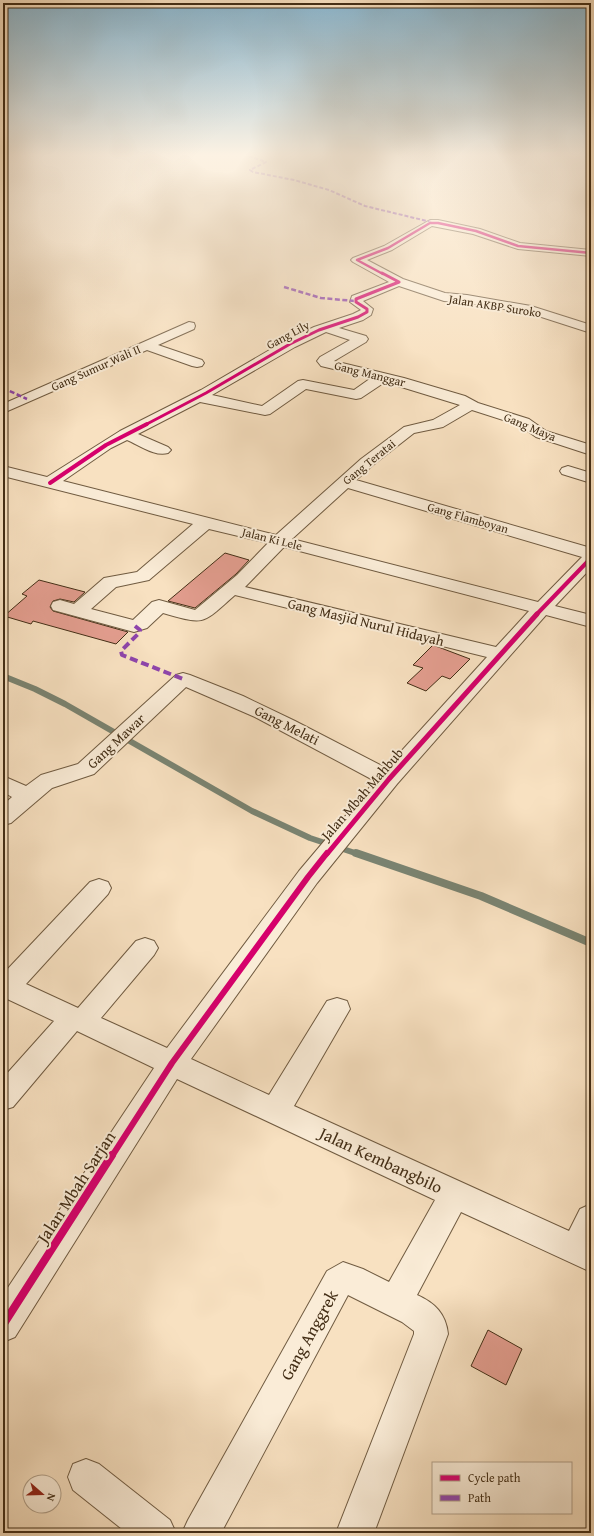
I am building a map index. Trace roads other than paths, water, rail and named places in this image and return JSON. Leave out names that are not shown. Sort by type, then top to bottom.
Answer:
[{"type":"street","points":[[399,282],[357,260],[388,248],[426,226]]},
{"type":"street","points":[[450,226],[476,231],[518,246],[591,253]]},
{"type":"street","name":"Gang Lily","points":[[50,483],[101,448],[125,434],[199,397],[290,344],[326,328],[352,320],[367,312],[366,308],[355,300],[357,298],[399,282]]},
{"type":"street","name":"Jalan AKBP Suroko","points":[[399,282],[441,297],[467,299],[530,310],[591,329]]},
{"type":"street","name":"Gang Sumur Wali II","points":[[3,409],[189,326]]},
{"type":"street","name":"Gang Manggar","points":[[326,328],[361,339],[324,362],[453,397],[470,405]]},
{"type":"street","points":[[147,345],[197,363]]},
{"type":"street","points":[[199,397],[266,411],[302,384],[356,395],[382,377]]},
{"type":"street","name":"Gang Maya","points":[[470,405],[524,422],[539,433],[591,450]]},
{"type":"street","name":"Gang Teratai","points":[[78,611],[137,626],[159,606],[198,616],[231,589],[280,541],[360,467],[407,431],[438,424],[470,405]]},
{"type":"street","points":[[125,434],[163,450]]},
{"type":"street","name":"Jalan Ki Lele","points":[[3,471],[591,621]]},
{"type":"street","points":[[568,471],[591,478]]},
{"type":"street","name":"Gang Flamboyan","points":[[345,482],[591,554]]},
{"type":"street","points":[[60,606],[78,611],[110,582],[144,576],[170,552],[207,522]]},
{"type":"street","name":"Jalan Mbah Mahbub","points":[[172,1063],[333,846],[389,779],[500,654],[591,558]]},
{"type":"street","name":"Gang Masjid Nurul Hidayah","points":[[231,589],[500,654]]},
{"type":"street","name":"Gang Melati","points":[[183,678],[263,713],[389,779]]},
{"type":"street","name":"Gang Mawar","points":[[3,817],[47,781],[86,769],[183,678]]},
{"type":"street","points":[[3,783],[28,796]]},
{"type":"street","points":[[5,986],[99,888]]},
{"type":"street","points":[[3,1098],[145,948]]},
{"type":"street","name":"Jalan Kembangbilo","points":[[5,986],[584,1254]]},
{"type":"street","points":[[275,1111],[337,1008]]},
{"type":"street","name":"Jalan Mbah Sarjan","points":[[3,1325],[172,1063]]},
{"type":"street","points":[[396,1302],[455,1193]]},
{"type":"street","points":[[584,1254],[591,1219]]},
{"type":"street","name":"Gang Anggrek","points":[[201,1533],[338,1282],[344,1278],[352,1280],[424,1317],[430,1325],[431,1334],[355,1533]]},
{"type":"street","points":[[86,1477],[157,1533]]},
{"type":"waterway","points":[[3,676],[35,689],[65,704],[252,811],[310,838],[358,854]]},
{"type":"waterway","points":[[356,853],[481,896],[591,943]]}]
